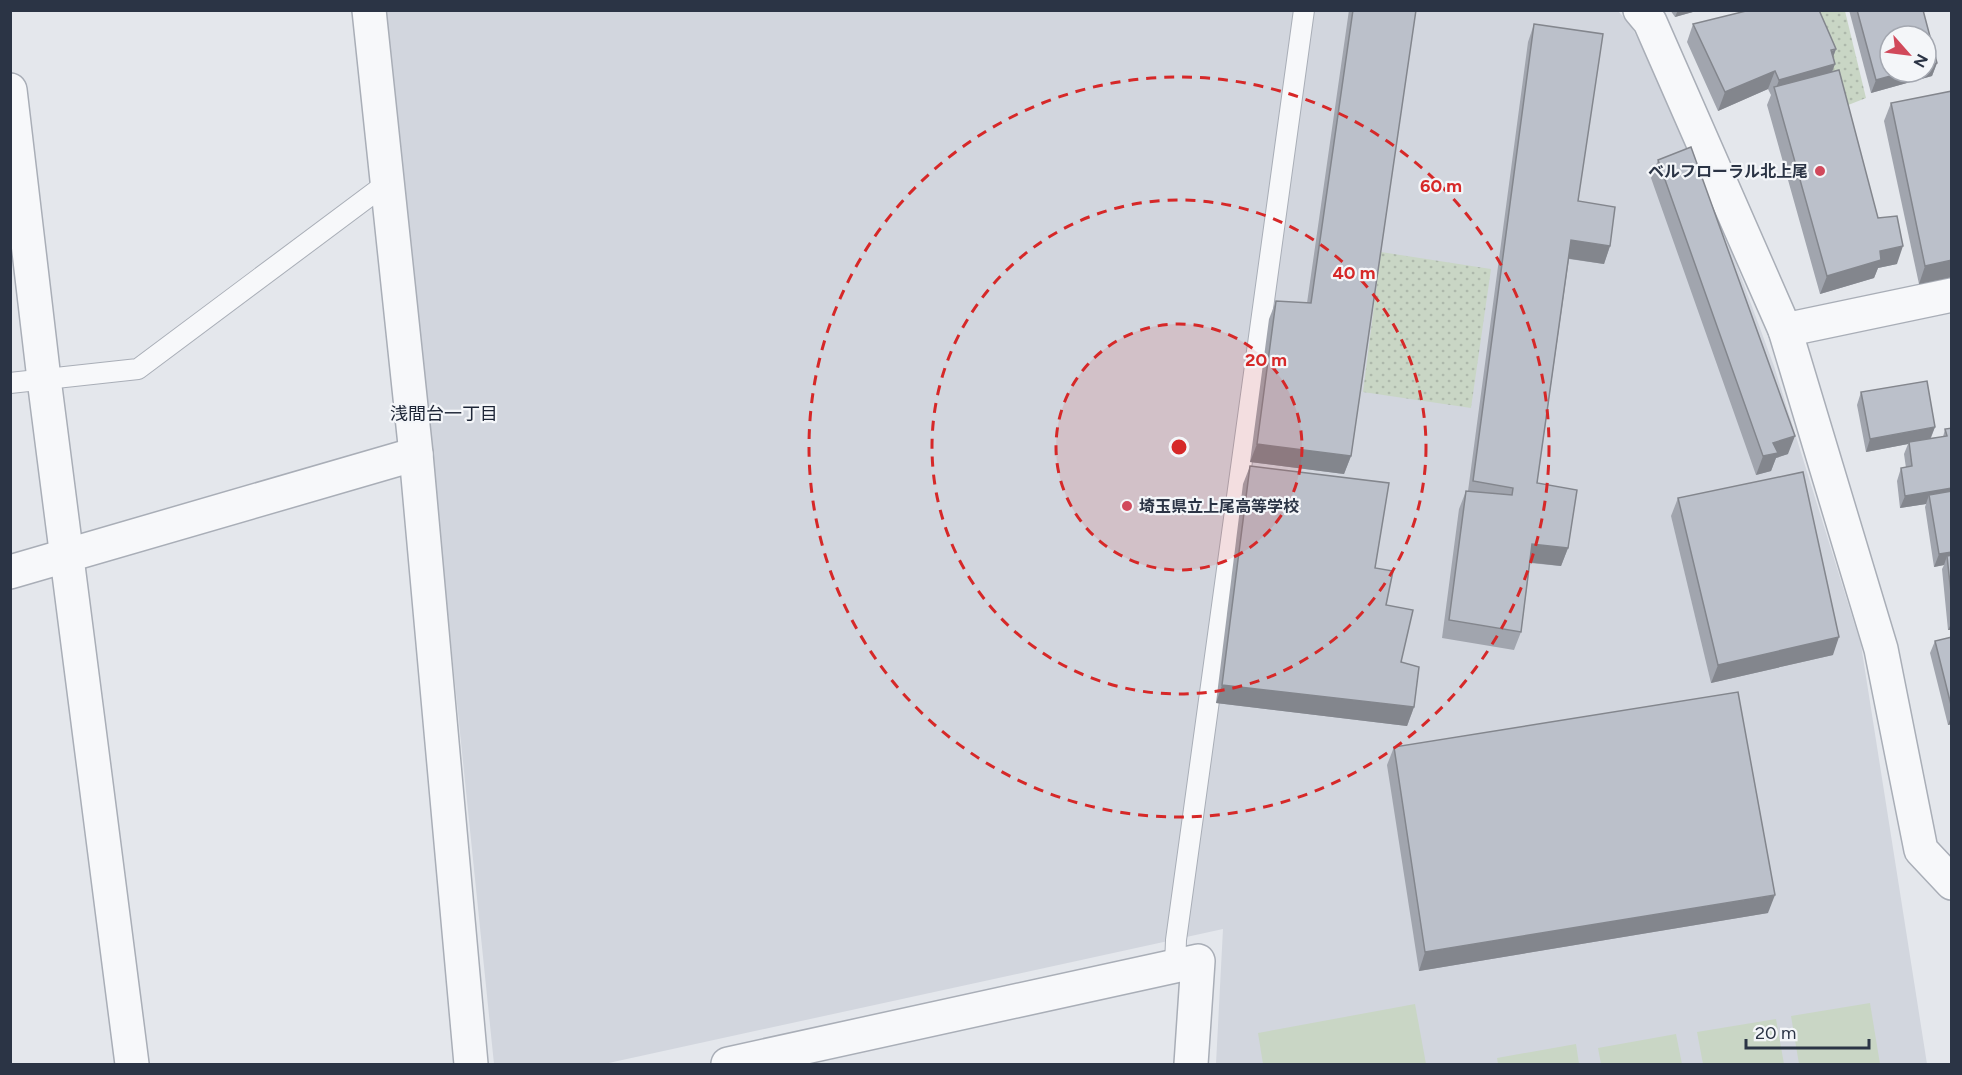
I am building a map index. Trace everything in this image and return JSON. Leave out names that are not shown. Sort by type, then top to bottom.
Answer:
[{"type":"street","points":[[369,10],[416,454],[471,1065]]},
{"type":"street","points":[[1640,10],[1650,22],[1785,330],[1881,649],[1921,850],[1952,883]]},
{"type":"street","points":[[10,90],[66,555],[132,1065]]},
{"type":"street","points":[[1785,330],[1952,295]]},
{"type":"street","points":[[10,572],[416,454]]},
{"type":"street","points":[[728,1065],[1198,962],[1191,1065]]},
{"type":"lane","points":[[1175,966],[1176,940],[1304,10]]},
{"type":"lane","points":[[10,383],[138,369],[387,183]]},
{"type":"shaded area","name":"埼玉県立上尾高等学校","points":[[386,11],[1618,11],[1630,24],[1690,139],[1774,366],[1861,645],[1927,1064],[1216,1064],[1223,929],[604,1064],[494,1064]]},
{"type":"green space","points":[[1818,11],[1845,11],[1866,98],[1838,109]]},
{"type":"green space","points":[[1381,252],[1491,269],[1471,408],[1363,392]]},
{"type":"green space","points":[[1870,1003],[1880,1064],[1799,1064],[1791,1016]]},
{"type":"green space","points":[[1415,1004],[1426,1064],[1263,1064],[1258,1033]]},
{"type":"green space","points":[[1776,1019],[1784,1064],[1703,1064],[1697,1032]]},
{"type":"green space","points":[[1676,1034],[1682,1064],[1601,1064],[1598,1048]]},
{"type":"green space","points":[[1576,1044],[1579,1064],[1498,1064],[1497,1058]]},
{"type":"building","points":[[1353,10],[1416,10],[1351,456],[1257,444],[1276,301],[1311,303]]},
{"type":"building","points":[[1750,10],[1819,10],[1836,49],[1831,50],[1835,64],[1779,80],[1775,71],[1725,92],[1693,24]]},
{"type":"building","points":[[1857,10],[1923,10],[1927,24],[1878,24],[1878,79],[1876,80]]},
{"type":"building","points":[[1534,24],[1603,34],[1578,201],[1615,207],[1610,246],[1571,240],[1537,483],[1577,490],[1568,548],[1532,544],[1521,632],[1449,620],[1466,491],[1512,495],[1513,488],[1473,481]]},
{"type":"building","name":"ベルフローラル北上尾","points":[[1839,70],[1878,218],[1897,216],[1903,246],[1880,251],[1881,260],[1827,276],[1774,87]]},
{"type":"building","points":[[1952,91],[1952,260],[1925,266],[1891,103]]},
{"type":"building","points":[[1691,147],[1795,436],[1773,443],[1778,453],[1763,456],[1658,160]]},
{"type":"building","points":[[1927,381],[1935,427],[1870,439],[1861,392]]},
{"type":"building","points":[[1952,428],[1952,488],[1905,496],[1901,468],[1912,466],[1909,442],[1947,436],[1945,429]]},
{"type":"building","points":[[1250,466],[1389,483],[1375,568],[1393,571],[1386,605],[1413,610],[1401,662],[1419,667],[1414,707],[1222,685]]},
{"type":"building","points":[[1803,472],[1839,637],[1718,665],[1678,498]]},
{"type":"building","points":[[1952,491],[1952,552],[1939,554],[1929,495]]},
{"type":"building","points":[[1952,555],[1952,602],[1947,556]]},
{"type":"building","points":[[1952,637],[1952,709],[1935,641]]},
{"type":"building","points":[[1738,692],[1775,895],[1425,952],[1394,747]]},
{"type":"place","name":"ベルフローラル北上尾","points":[[1820,171]]},
{"type":"place","name":"埼玉県立上尾高等学校","points":[[1127,506]]},
{"type":"district","name":"浅間台一丁目","points":[[444,414]]}]
